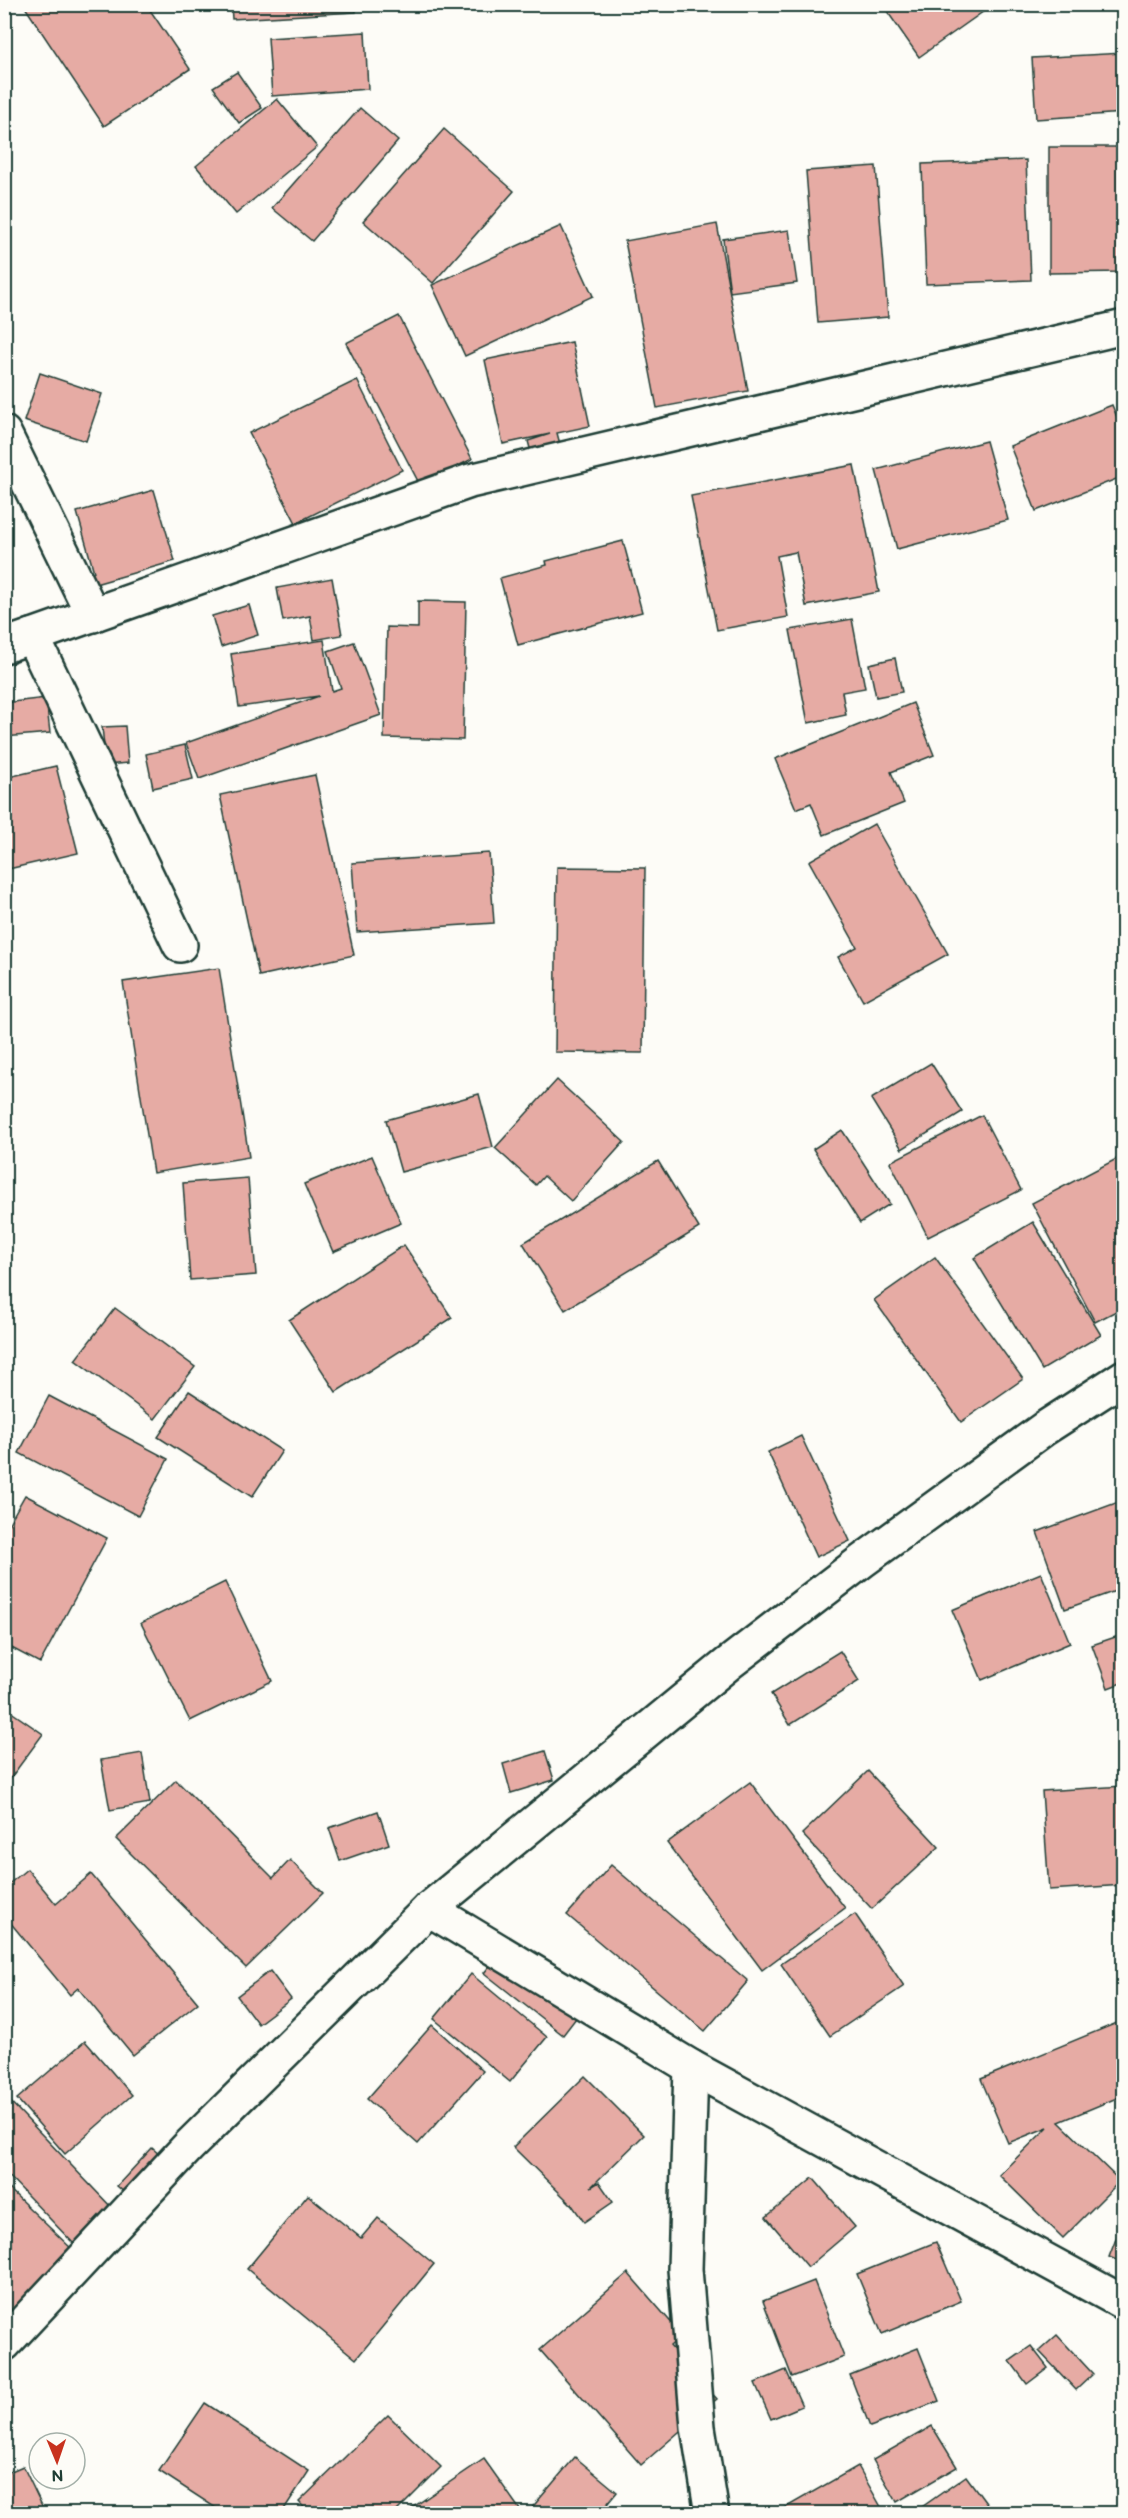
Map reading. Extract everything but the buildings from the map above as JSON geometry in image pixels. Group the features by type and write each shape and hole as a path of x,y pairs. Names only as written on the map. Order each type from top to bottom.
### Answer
{"street":[{"path":"180,945 18,641 470,481 1124,327"},
{"path":"4,433 93,615"},
{"path":"4,2344 188,2147 429,1909 729,1663 1035,1435 1124,1377"},
{"path":"429,1909 691,2067 1124,2303"},
{"path":"691,2067 685,2270 698,2427 712,2514"}]}
